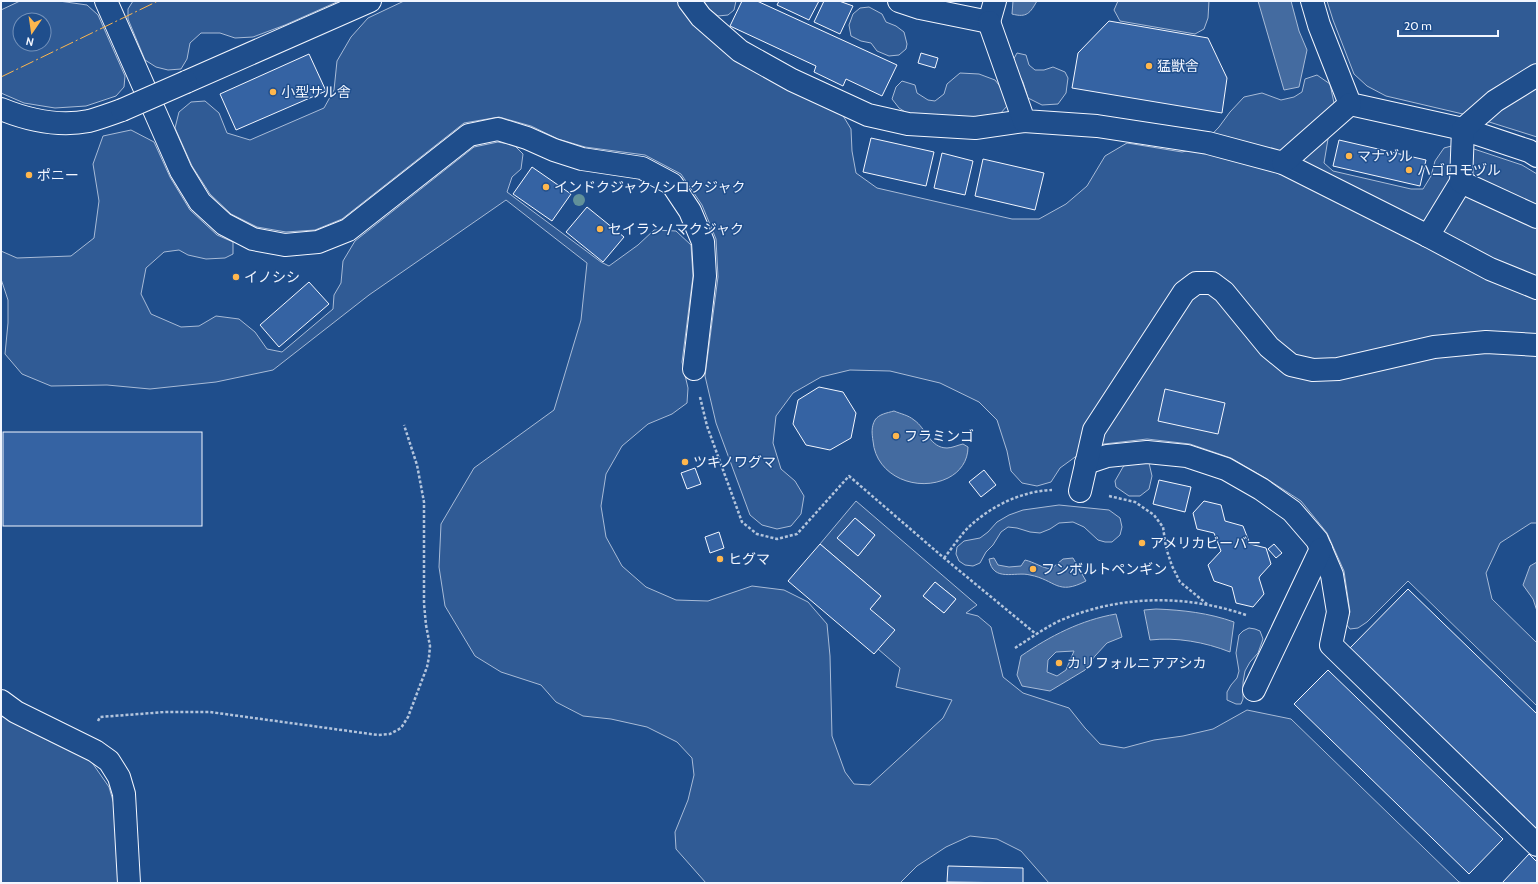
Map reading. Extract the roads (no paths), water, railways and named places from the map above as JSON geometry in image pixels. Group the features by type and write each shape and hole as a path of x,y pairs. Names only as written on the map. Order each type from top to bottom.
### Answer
{"street":[{"path":"106,1 181,171 200,202 224,224 253,239 286,245 318,242 348,230 469,135 498,129 527,138 554,150 582,159 642,168 672,184 690,211 703,242 705,276 694,369"},
{"path":"1,109 20,117 54,123 89,121 122,110 370,1"},
{"path":"689,1 701,18 740,51 792,80 868,115 908,124 975,128 1024,121 1097,126 1208,143 1283,163 1490,269 1537,288"},
{"path":"899,1 920,8 989,22"},
{"path":"995,1 989,22 1024,121"},
{"path":"1312,1 1318,25 1350,104"},
{"path":"1428,236 1461,182 1463,130 1494,101 1537,75"},
{"path":"1283,163 1350,104"},
{"path":"1350,104 1463,130 1529,151 1537,156"},
{"path":"1461,182 1537,217"},
{"path":"1080,491 1094,430 1184,292 1196,283 1212,283 1224,292 1269,347 1291,365 1313,370 1338,369 1434,347 1486,342 1537,345"},
{"path":"1086,463 1107,456 1147,452 1187,456 1226,469 1261,489 1292,511 1317,540 1332,575 1338,612 1331,645 1537,845"},
{"path":"1254,690 1321,549"},
{"path":"1,701 16,712 95,751 109,762 119,777 124,794 129,883"}],"place":[{"name":"猛獣舎","path":"1149,66"},
{"name":"小型サル舎","path":"273,92"},
{"name":"マナヅル","path":"1349,156"},
{"name":"ハゴロモヅル","path":"1409,170"},
{"name":"ポニー","path":"29,175"},
{"name":"インドクジャク / シロクジャク","path":"546,187"},
{"name":"セイラン / マクジャク","path":"600,229"},
{"name":"イノシシ","path":"236,277"},
{"name":"フラミンゴ","path":"896,436"},
{"name":"ツキノワグマ","path":"685,462"},
{"name":"アメリカビーバー","path":"1142,543"},
{"name":"ヒグマ","path":"720,559"},
{"name":"フンボルトペンギン","path":"1033,569"},
{"name":"カリフォルニアアシカ","path":"1059,663"}]}
